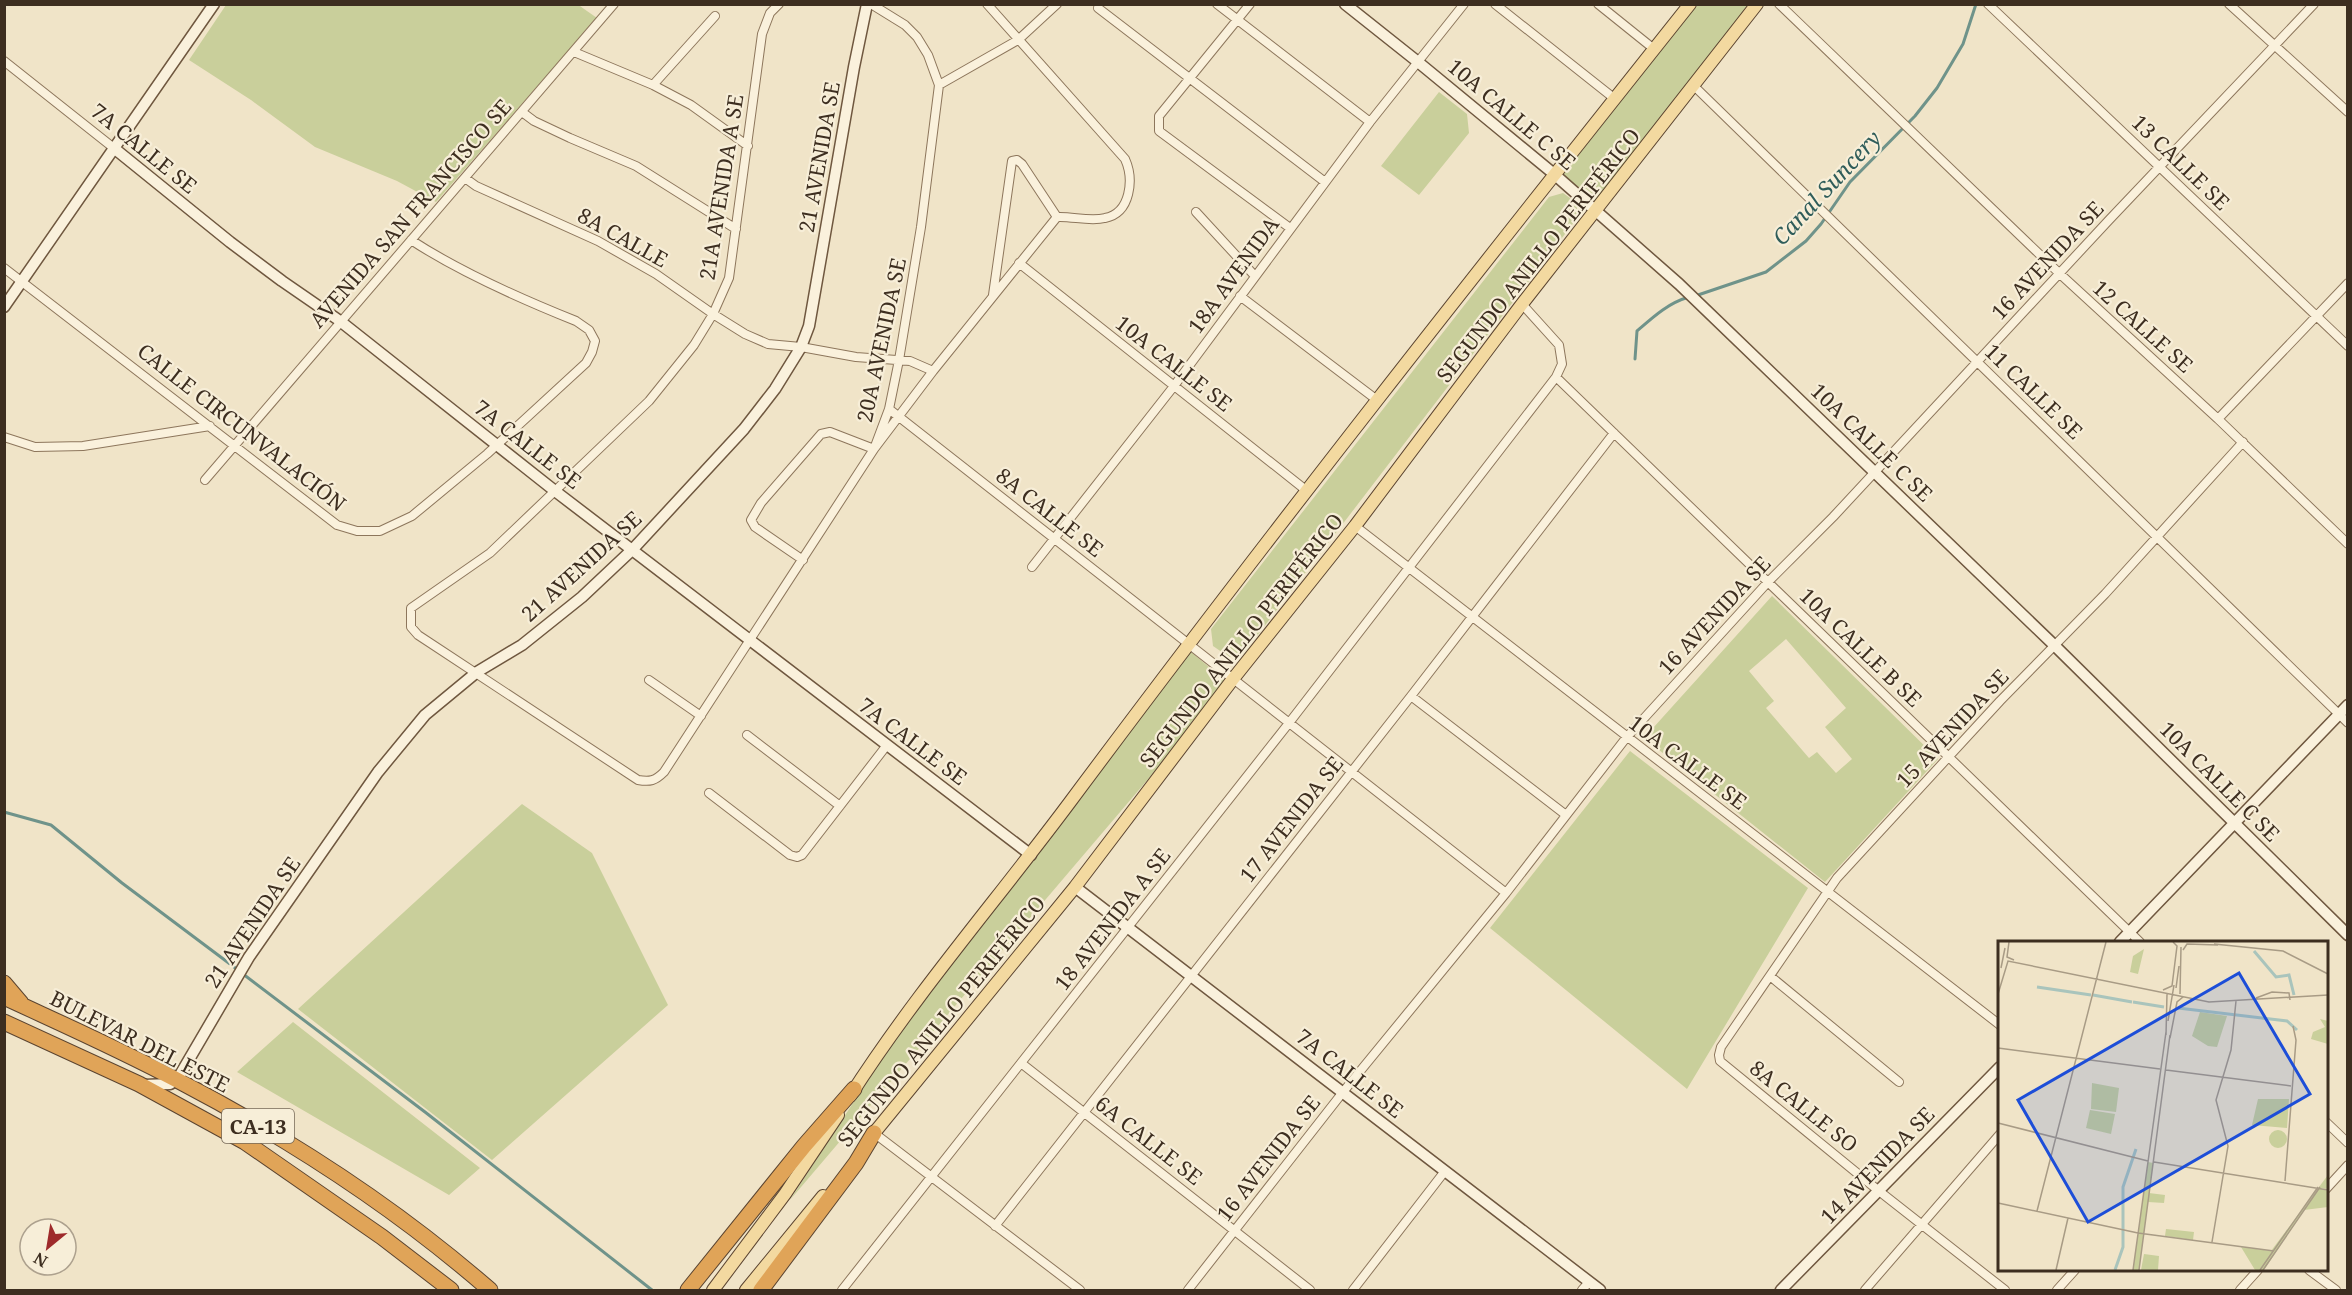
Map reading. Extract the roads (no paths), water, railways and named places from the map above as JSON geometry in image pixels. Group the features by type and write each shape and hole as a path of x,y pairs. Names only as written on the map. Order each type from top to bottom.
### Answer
{"highway":[{"path":"4,983 22,1006"},
{"name":"BULEVAR DEL ESTE","path":"4,997 177,1080 291,1145 378,1202 490,1290"},
{"name":"BULEVAR DEL ESTE","path":"4,1022 139,1084 246,1142 451,1290"},
{"path":"688,1290 804,1146 855,1089"},
{"path":"761,1290 856,1163 874,1133"}],"main road":[{"name":"SEGUNDO ANILLO PERIFÉRICO","path":"746,1290 1075,887 1522,304 1757,4"},
{"name":"SEGUNDO ANILLO PERIFÉRICO","path":"713,1290 785,1194 909,1013 1031,855 1188,644 1554,174 1689,5"}],"street":[{"path":"4,307 214,4"},
{"name":"AVENIDA SAN FRANCISCO SE","path":"205,480 614,4"},
{"name":"21A AVENIDA A SE","path":"477,672 417,635 411,627 411,608 490,553 649,401 694,345 729,278 762,34 771,9 779,4"},
{"path":"869,4 905,25 917,37 928,55 939,85 1018,40 1057,4"},
{"name":"21 AVENIDA SE","path":"177,1080 249,957 378,772 426,715 477,672 531,638 582,597 633,549 744,429 775,389 801,346 809,326 854,67 869,4"},
{"path":"987,4 1125,159 1130,171 1130,187 1126,200 1118,211 1106,218 1057,217"},
{"path":"1217,4 1370,122"},
{"path":"1250,4 1159,116 1159,131 1290,228"},
{"name":"10A CALLE C SE","path":"1344,4 1596,209 1679,284 2054,645 2348,934"},
{"name":"18A AVENIDA","path":"1032,567 1174,386 1254,275 1370,122 1464,4"},
{"path":"1495,4 1615,99"},
{"path":"1598,4 1654,49"},
{"name":"12 CALLE SE","path":"1779,4 2059,273 2243,442 2348,544"},
{"name":"13 CALLE SE","path":"1988,4 2348,346"},
{"path":"2229,4 2348,112"},
{"name":"16 AVENIDA SE","path":"1188,1290 1342,1092 1506,893 1626,738 1768,582 2314,4"},
{"path":"1098,8 1325,182"},
{"path":"653,85 715,16"},
{"path":"574,52 653,85 691,105 748,146"},
{"name":"7A CALLE SE","path":"4,61 282,281 340,321 555,491 1031,855"},
{"name":"20A AVENIDA SE","path":"477,672 638,780 648,782 657,780 664,772 874,449 889,409 899,360 921,227 939,85"},
{"name":"11 CALLE SE","path":"1694,86 2348,723"},
{"path":"522,112 534,121 636,166 736,229"},
{"path":"993,297 1010,166 1014,159 1022,164 1057,217"},
{"name":"8A CALLE","path":"465,178 476,186 598,241 656,274 712,314 745,334 768,344 801,346 856,357 910,361 933,371"},
{"path":"1196,212 1254,275"},
{"path":"803,560 755,527 752,520 754,512 821,434 830,432 874,449 933,371 1057,217"},
{"name":"CALLE CIRCUNVALACIÓN","path":"4,268 337,525 357,531 380,531 412,516 497,444 586,363 595,341 589,330 576,321 484,279 429,252 411,240"},
{"name":"10A CALLE SE","path":"1019,263 1307,491"},
{"path":"2218,419 2348,284"},
{"path":"1240,296 1377,400"},
{"path":"1522,304 1559,345 1562,364 1556,377"},
{"name":"10A CALLE B SE","path":"1556,377 2139,941"},
{"name":"18 AVENIDA A SE","path":"842,1290 1288,723 1556,377"},
{"name":"8A CALLE SE","path":"889,409 1233,680"},
{"path":"4,437 35,447 83,446 210,426"},
{"name":"17 AVENIDA SE","path":"995,1226 1473,617 1614,433"},
{"name":"15 AVENIDA SE","path":"1720,1061 1721,1047 1827,890 2054,645 2105,594 2243,442"},
{"name":"10A CALLE SE","path":"1354,526 1998,1023"},
{"path":"649,680 701,716"},
{"path":"1233,680 1506,893"},
{"path":"1411,696 1566,815"},
{"path":"2122,941 2348,705"},
{"path":"747,735 840,806"},
{"path":"709,793 790,855 797,857 802,855 887,746"},
{"name":"7A CALLE SE","path":"1075,887 1445,1171 1585,1286 1600,1290"},
{"path":"1770,976 1899,1082"},
{"name":"8A CALLE SO","path":"1720,1061 1921,1225 2005,1290"},
{"name":"6A CALLE SE","path":"1021,1063 1310,1290"},
{"name":"14 AVENIDA SE","path":"1782,1290 1998,1069"},
{"path":"139,1084 170,1084 177,1080"},
{"path":"2328,1124 2348,1143"},
{"path":"874,1133 1080,1290"},
{"path":"1865,1290 1998,1136"},
{"path":"2328,1187 2348,1165"},
{"path":"1353,1290 1445,1171"},
{"path":"2056,1290 2073,1271"},
{"path":"2240,1290 2256,1271"},
{"path":"2312,1271 2336,1290"}],"waterway":[{"name":"Canal Suncery","path":"1695,296 1766,272 1806,241 1821,224 1850,182 1915,116 1937,88 1963,44 1976,4"},
{"name":"Canal Suncery","path":"1635,359 1637,331 1668,307 1689,297"},
{"path":"4,812 51,825 122,883 238,970"},
{"path":"243,974 425,1112 652,1290"}]}
